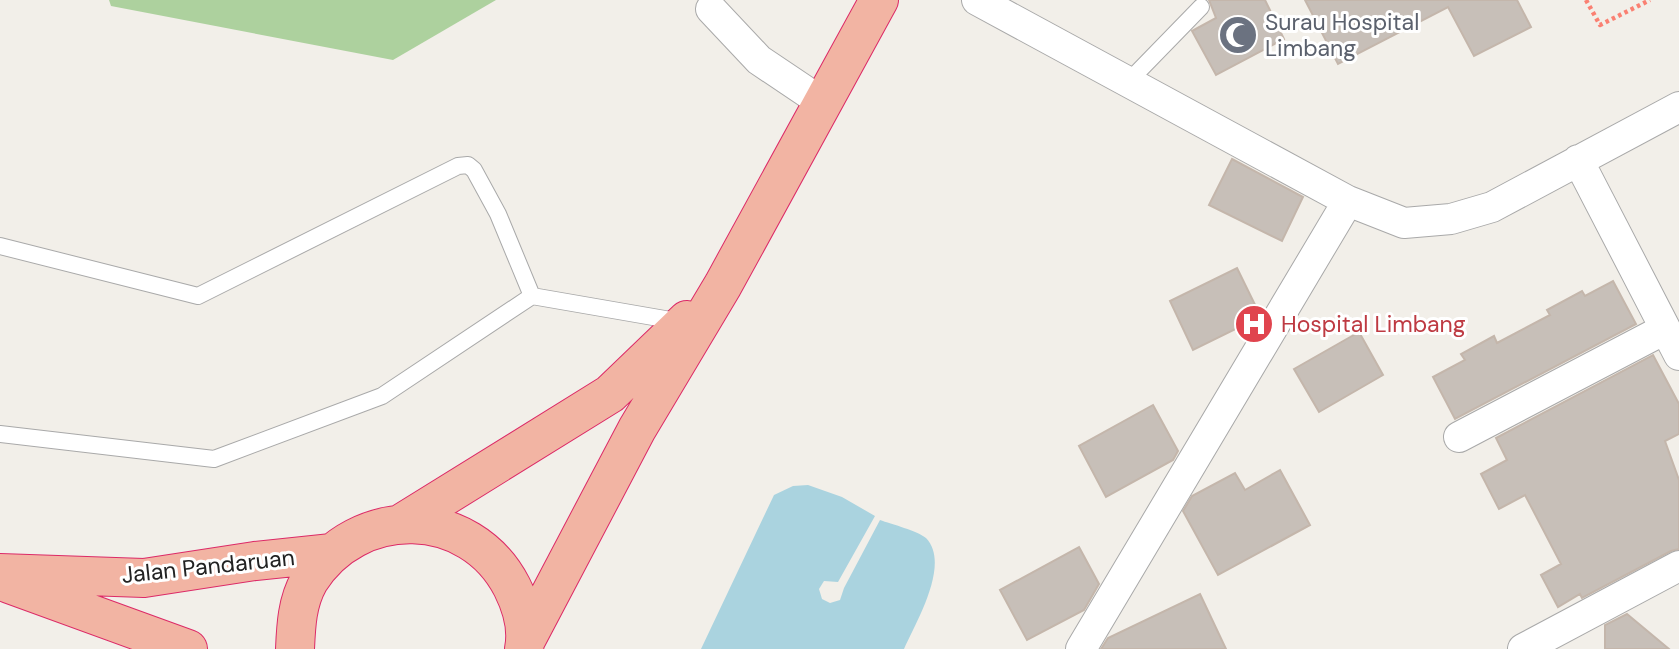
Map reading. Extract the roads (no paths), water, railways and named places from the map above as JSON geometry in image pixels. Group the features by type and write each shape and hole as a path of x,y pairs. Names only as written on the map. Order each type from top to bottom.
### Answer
{"highway":[{"path":"525,645 637,429 723,285 879,0"},
{"path":"295,649 296,618 309,582 332,553 365,532 402,523 610,394 723,285"},
{"path":"402,523 440,527 474,542 503,568 520,603 525,645"},
{"name":"Jalan Pandaruan","path":"0,573 144,578 255,561 332,553"},
{"path":"0,581 188,649"}],"street":[{"path":"977,0 1348,201 1404,223 1451,219 1492,207 1679,107"},
{"path":"711,9 759,60 823,103"},
{"path":"1459,438 1672,342 1578,160"},
{"path":"1081,649 1348,201"},
{"path":"1522,649 1679,566"}],"lane":[{"path":"1128,82 1201,6"},
{"path":"0,246 198,296 458,166 468,166 474,170 498,214 532,296"},
{"path":"0,434 214,459 382,396 532,296 684,323"}],"water":[{"path":"808,485 842,497 875,516 838,582 824,581 819,589 822,599 830,603 840,600 880,520 922,535 933,549 935,563 929,593 904,649 701,649 774,495 793,486"}],"place":[{"name":"Surau Hospital Limbang","path":"1238,35"},
{"name":"Hospital Limbang","path":"1254,324"}]}
